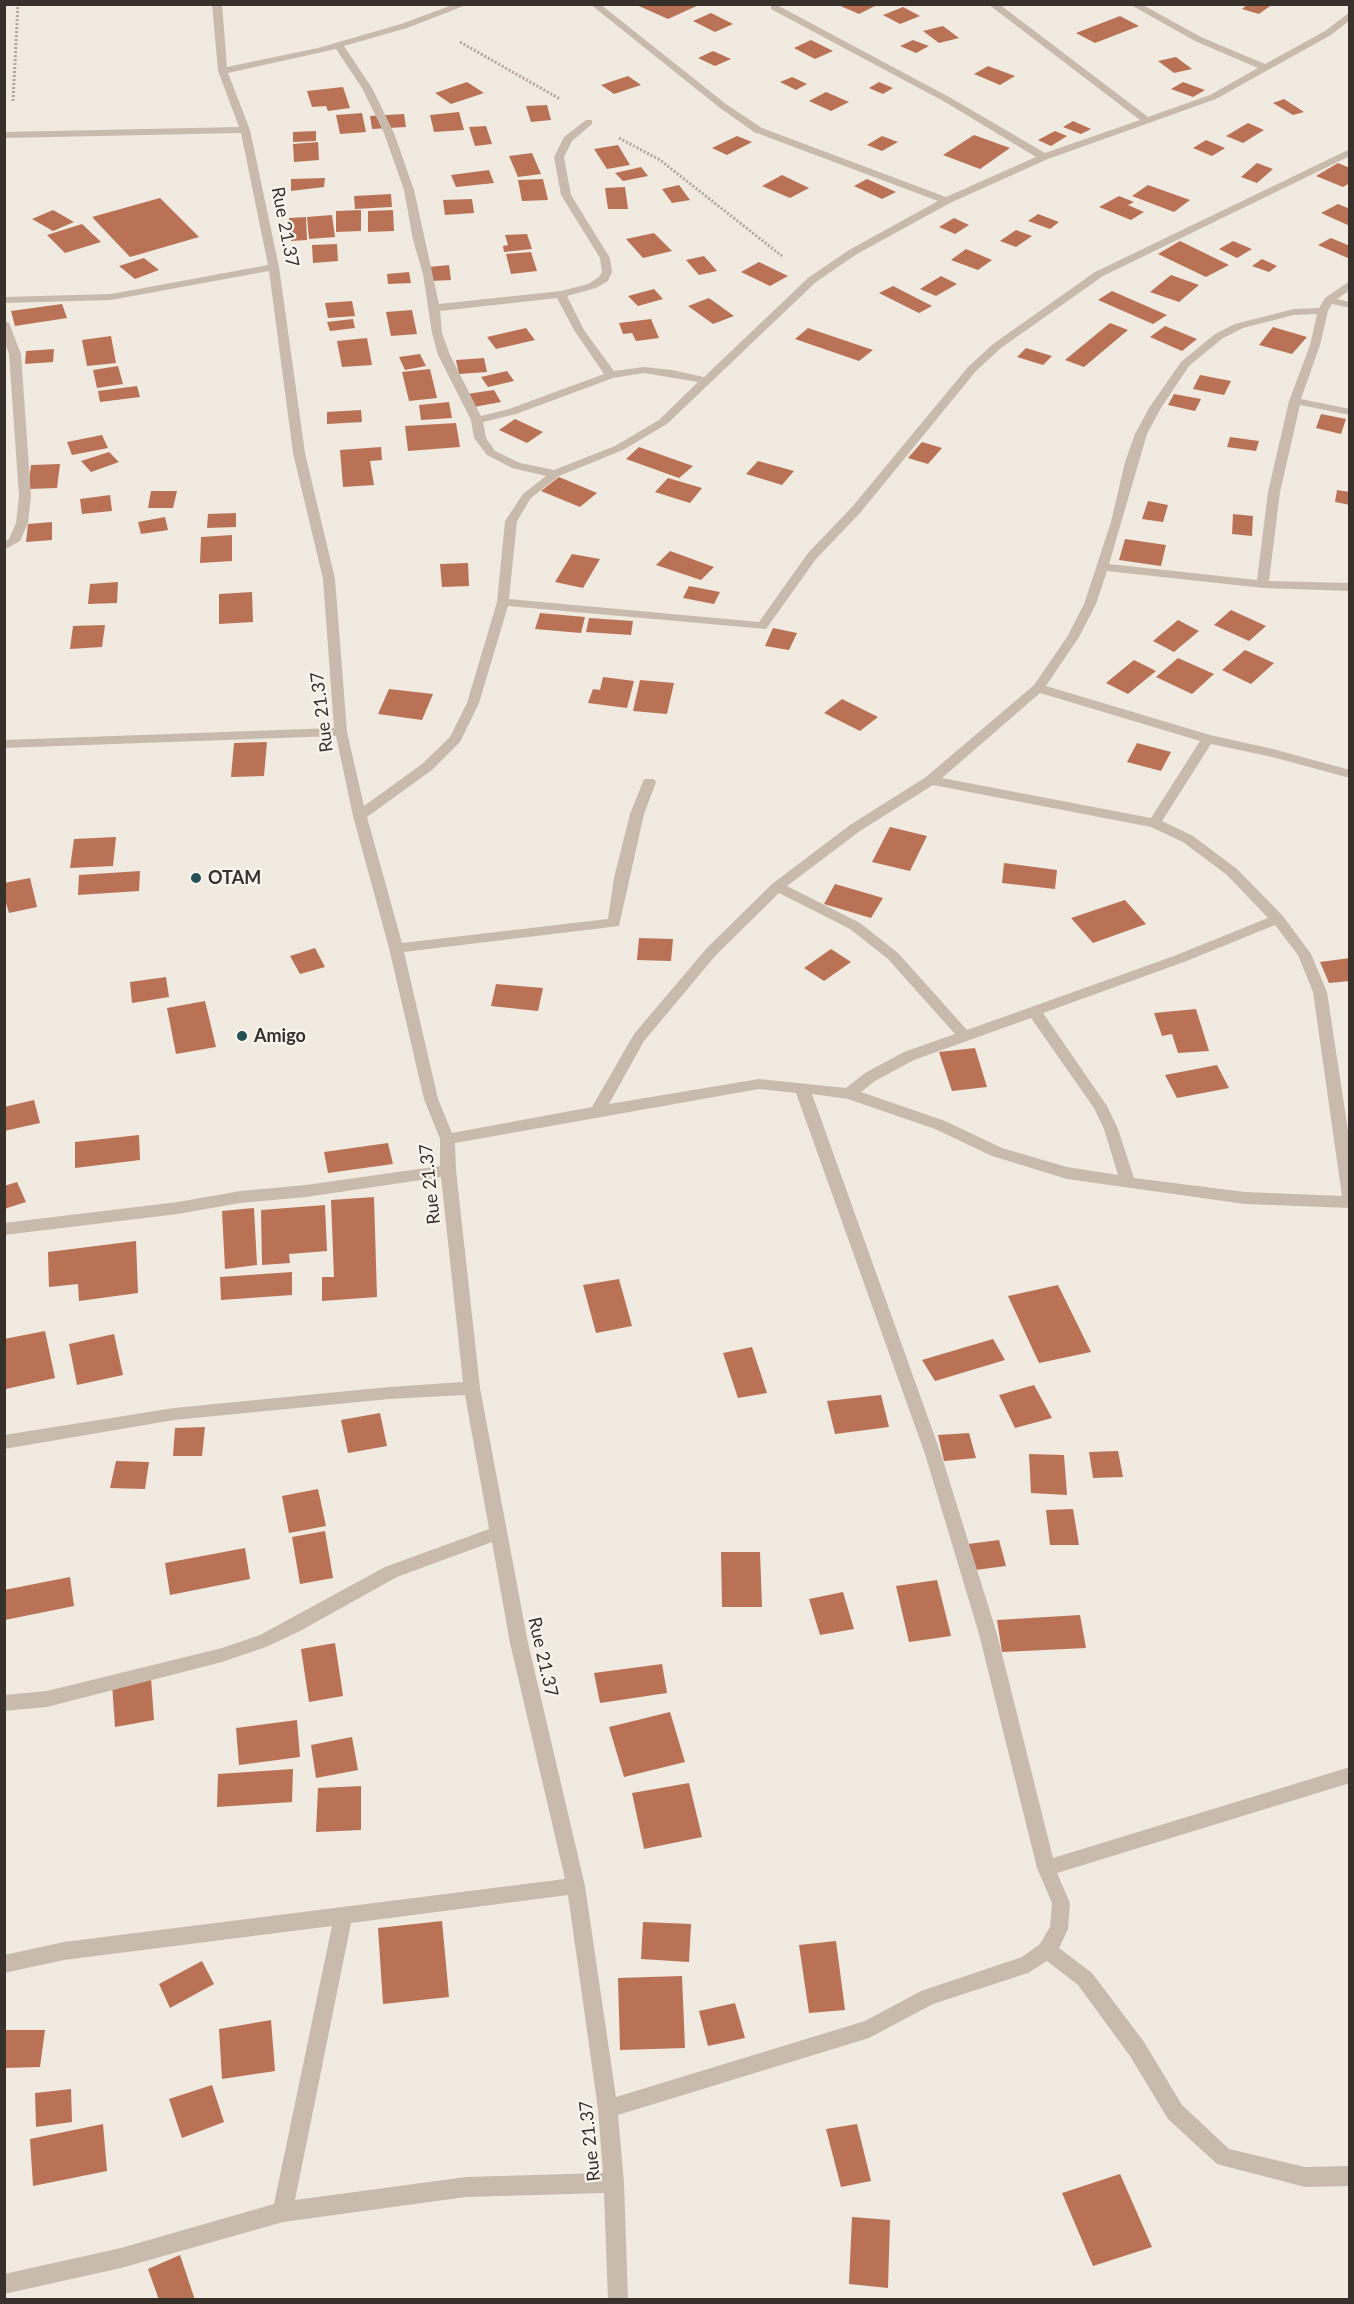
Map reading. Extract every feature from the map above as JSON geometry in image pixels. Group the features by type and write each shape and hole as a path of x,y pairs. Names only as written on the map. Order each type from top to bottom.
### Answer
{"street":[{"name":"Rue 21.37","path":"217,4 223,71 245,130 274,267 299,453 329,579 341,732 360,816 396,948 431,1099 447,1139 448,1170 472,1388 497,1533 519,1643 576,1886 608,2109 615,2183 618,2300"},
{"path":"223,71 338,45 404,26 465,4"},
{"path":"594,4 723,106 758,130 946,201"},
{"path":"992,4 1148,121"},
{"path":"1133,4 1198,39 1265,68"},
{"path":"774,7 948,100 1044,157"},
{"path":"360,816 427,767 455,739 473,703 502,602 511,521 527,496 555,474 619,448 663,422 813,280 853,252 946,201 1044,157 1213,97 1328,33 1350,15"},
{"path":"338,45 367,88 389,133 409,190 418,240 428,274 437,333 444,355 477,420 480,438 492,453 516,466 555,474"},
{"path":"434,308 561,294 592,286 604,279 607,272 605,258 566,195 559,157 568,139 589,122"},
{"path":"8,135 245,130"},
{"path":"502,602 762,626 812,556 856,510 972,369 997,346 1099,274 1350,152"},
{"path":"4,300 111,297 274,267"},
{"path":"1263,584 1274,492 1295,401 1315,345 1326,305 1350,284"},
{"path":"561,294 579,330 611,375"},
{"path":"597,1111 639,1038 711,952 777,887 855,828 931,780 1038,688 1090,604 1117,522 1131,462 1142,434 1155,408 1185,364 1219,336 1239,326 1326,305 1350,305"},
{"path":"4,323 15,354 25,496 22,524 14,541 4,547"},
{"path":"477,420 512,412 611,375 644,370 672,373 706,381"},
{"path":"1295,401 1350,412"},
{"path":"1102,567 1263,584 1350,587"},
{"path":"1038,688 1208,739 1273,753 1350,774"},
{"path":"4,744 253,737 341,732"},
{"path":"1154,823 1208,739"},
{"path":"447,1139 759,1084 849,1094 940,1125 997,1152 1067,1173 1245,1198 1350,1200 1320,992 1304,954 1278,920 1232,872 1188,839 1154,823 931,780"},
{"path":"396,948 614,923 629,846 637,814 649,782"},
{"path":"777,887 855,926 878,944 893,956 964,1035"},
{"path":"849,1094 870,1077 909,1056 1179,959 1278,920"},
{"path":"1034,1011 1100,1106 1111,1129 1128,1182"},
{"path":"608,2109 869,2030 928,1997 1028,1965 1047,1950 1059,1929 1061,1903 1046,1868 988,1634 933,1454 802,1088"},
{"path":"4,1229 178,1208 240,1197 306,1191 448,1170"},
{"path":"4,1442 174,1414 389,1393 472,1388"},
{"path":"4,1703 47,1699 222,1655 266,1640 390,1572 497,1533"},
{"path":"1046,1868 1350,1775"},
{"path":"4,1964 64,1952 576,1886"},
{"path":"283,2211 344,1916"},
{"path":"1047,1950 1085,1978 1137,2049 1175,2112 1224,2157 1305,2177 1350,2176"},
{"path":"4,2284 121,2258 283,2211 466,2187 615,2183"}],"path":[{"path":"8,135 18,4"}],"building":[{"path":"642,4 701,4 668,19 639,6"},
{"path":"836,4 871,4 875,6 859,14"},
{"path":"1248,4 1270,6 1259,14 1242,9"},
{"path":"903,7 920,16 900,24 883,15"},
{"path":"711,13 733,24 715,32 693,21"},
{"path":"1120,16 1139,26 1095,43 1076,33"},
{"path":"943,26 959,38 939,43 923,31"},
{"path":"811,40 833,51 815,59 794,48"},
{"path":"913,40 929,46 916,53 900,46"},
{"path":"713,51 731,59 715,66 698,58"},
{"path":"1176,57 1192,69 1174,73 1158,61"},
{"path":"988,66 1015,76 1000,85 974,74"},
{"path":"628,76 641,85 614,94 601,85"},
{"path":"792,77 807,84 796,90 780,82"},
{"path":"467,82 484,93 451,104 435,93"},
{"path":"879,82 893,88 883,94 869,88"},
{"path":"1183,82 1205,90 1193,97 1171,89"},
{"path":"343,87 350,108 328,111 326,106 312,107 307,91"},
{"path":"826,92 849,102 831,111 809,101"},
{"path":"1284,99 1304,112 1293,115 1273,103"},
{"path":"547,105 551,120 531,122 526,106"},
{"path":"459,112 464,130 434,132 430,115"},
{"path":"362,113 366,132 340,134 336,115"},
{"path":"404,114 406,127 372,129 370,116"},
{"path":"1073,121 1091,129 1081,134 1063,127"},
{"path":"1248,123 1264,130 1243,143 1226,136"},
{"path":"486,126 492,144 475,146 469,127"},
{"path":"316,131 316,141 293,142 293,132"},
{"path":"1055,131 1067,136 1051,146 1038,140"},
{"path":"974,135 1010,148 980,169 943,155"},
{"path":"737,136 752,142 727,155 712,148"},
{"path":"882,136 898,142 882,151 867,145"},
{"path":"1206,140 1225,148 1212,156 1193,148"},
{"path":"318,142 319,160 294,162 293,144"},
{"path":"618,145 630,165 607,169 594,149"},
{"path":"532,153 541,174 518,177 509,156"},
{"path":"1257,163 1273,169 1257,183 1241,177"},
{"path":"1338,163 1350,168 1350,183 1343,187 1316,176"},
{"path":"641,167 648,176 623,181 615,173"},
{"path":"489,170 494,183 456,187 451,175"},
{"path":"782,175 809,188 790,198 762,186"},
{"path":"325,178 324,187 291,191 291,179"},
{"path":"543,179 548,200 522,201 518,180"},
{"path":"867,179 896,192 882,199 854,186"},
{"path":"679,185 690,200 672,203 662,189"},
{"path":"1148,185 1190,200 1174,212 1132,196"},
{"path":"625,187 628,209 608,209 605,188"},
{"path":"391,194 392,207 355,209 354,196"},
{"path":"1119,196 1134,202 1128,205 1144,212 1131,220 1099,207"},
{"path":"160,198 199,237 130,257 92,217"},
{"path":"472,199 474,213 445,215 443,200"},
{"path":"1338,204 1350,209 1350,226 1321,213"},
{"path":"53,210 74,222 53,231 32,219"},
{"path":"361,210 361,231 336,232 336,211"},
{"path":"393,210 394,231 368,232 368,211"},
{"path":"1038,214 1059,222 1050,229 1028,221"},
{"path":"332,215 335,237 309,239 307,217"},
{"path":"306,217 307,240 291,241 289,218"},
{"path":"954,218 969,225 955,234 939,227"},
{"path":"82,224 101,242 65,253 47,235"},
{"path":"1016,230 1032,236 1016,247 1000,241"},
{"path":"654,233 672,251 643,258 626,239"},
{"path":"527,234 532,249 504,252 503,246 508,245 505,235"},
{"path":"1331,238 1350,246 1350,259 1318,245"},
{"path":"1180,241 1229,265 1206,277 1158,254"},
{"path":"1233,241 1252,249 1237,258 1219,249"},
{"path":"337,244 338,261 313,263 312,245"},
{"path":"966,249 992,260 978,270 951,260"},
{"path":"531,252 537,271 511,274 506,254"},
{"path":"704,256 717,271 699,275 686,260"},
{"path":"144,258 159,270 135,279 119,266"},
{"path":"1262,259 1277,266 1269,272 1252,266"},
{"path":"759,262 788,276 770,286 741,272"},
{"path":"449,265 451,280 431,281 429,267"},
{"path":"409,272 411,283 388,284 387,274"},
{"path":"1171,275 1199,285 1179,302 1150,292"},
{"path":"941,276 957,284 936,296 920,289"},
{"path":"893,286 932,306 919,313 879,293"},
{"path":"654,289 663,299 638,306 628,296"},
{"path":"1112,291 1167,315 1153,324 1098,300"},
{"path":"709,298 734,316 713,324 688,306"},
{"path":"352,301 355,316 328,318 325,303"},
{"path":"62,304 67,318 15,326 11,311"},
{"path":"412,310 417,334 391,336 386,312"},
{"path":"353,319 355,328 330,331 327,322"},
{"path":"651,319 659,338 636,341 632,333 623,334 619,323"},
{"path":"1110,323 1128,330 1084,367 1065,360"},
{"path":"1165,326 1197,339 1182,351 1150,337"},
{"path":"1273,327 1307,337 1292,354 1259,345"},
{"path":"526,328 535,340 496,349 487,337"},
{"path":"808,328 873,350 859,361 795,339"},
{"path":"111,336 116,363 87,366 82,340"},
{"path":"367,338 372,365 342,367 337,341"},
{"path":"1026,348 1052,356 1043,365 1017,357"},
{"path":"54,349 53,362 25,364 26,351"},
{"path":"420,354 426,366 405,370 399,357"},
{"path":"484,358 487,372 459,374 456,360"},
{"path":"118,366 123,384 97,388 93,370"},
{"path":"430,369 437,398 409,401 402,372"},
{"path":"507,371 514,381 488,387 481,377"},
{"path":"1200,375 1231,381 1224,395 1193,389"},
{"path":"137,386 140,397 100,402 98,391"},
{"path":"494,390 501,402 474,407 467,394"},
{"path":"1174,394 1201,399 1195,411 1168,405"},
{"path":"449,402 452,418 421,420 419,405"},
{"path":"361,410 362,422 327,424 327,412"},
{"path":"1321,414 1346,419 1341,434 1316,428"},
{"path":"515,419 543,432 527,443 499,430"},
{"path":"456,423 460,447 408,451 405,426"},
{"path":"102,435 108,448 72,455 67,442"},
{"path":"1230,437 1259,441 1256,451 1227,447"},
{"path":"922,442 942,448 928,464 908,458"},
{"path":"381,447 382,460 370,461 374,485 343,487 340,450"},
{"path":"639,447 693,466 679,478 626,459"},
{"path":"109,452 119,462 91,472 81,461"},
{"path":"758,461 794,471 782,485 746,474"},
{"path":"60,464 57,488 28,489 31,465"},
{"path":"559,477 597,493 580,507 541,491"},
{"path":"668,478 702,488 690,503 655,492"},
{"path":"1337,490 1350,492 1350,505 1335,502"},
{"path":"151,491 177,491 173,508 148,508"},
{"path":"110,495 112,511 82,514 80,499"},
{"path":"1148,501 1168,505 1163,522 1142,519"},
{"path":"236,513 236,527 207,528 208,514"},
{"path":"1233,514 1253,516 1252,536 1232,534"},
{"path":"165,517 168,530 141,534 138,522"},
{"path":"52,522 52,540 26,542 28,524"},
{"path":"232,535 232,561 200,563 201,537"},
{"path":"1125,539 1166,545 1161,566 1119,560"},
{"path":"670,551 714,567 701,580 656,565"},
{"path":"572,554 600,559 583,588 555,582"},
{"path":"468,563 469,586 442,587 440,564"},
{"path":"118,582 117,603 88,604 90,584"},
{"path":"689,586 720,592 714,604 683,598"},
{"path":"252,592 253,622 219,624 219,594"},
{"path":"1231,610 1266,626 1249,641 1214,625"},
{"path":"540,613 585,617 581,633 535,629"},
{"path":"589,618 633,621 631,635 586,632"},
{"path":"1178,620 1199,631 1174,652 1153,641"},
{"path":"105,625 102,647 70,649 73,626"},
{"path":"773,628 797,633 789,650 765,646"},
{"path":"1245,650 1274,663 1251,684 1222,670"},
{"path":"1178,658 1214,674 1192,694 1156,677"},
{"path":"1134,660 1156,671 1128,694 1106,683"},
{"path":"603,677 634,681 627,708 588,703 593,689 600,690"},
{"path":"640,680 674,683 667,714 633,711"},
{"path":"389,689 433,694 422,720 378,714"},
{"path":"842,699 878,717 860,731 824,713"},
{"path":"267,742 264,776 231,777 234,743"},
{"path":"1137,743 1171,752 1161,771 1127,762"},
{"path":"890,827 927,836 910,871 872,862"},
{"path":"116,837 113,866 70,868 74,839"},
{"path":"1004,863 1057,870 1055,889 1002,883"},
{"path":"140,871 139,891 78,895 79,875"},
{"path":"30,878 37,907 9,913 4,897 4,883"},
{"path":"835,884 883,898 871,918 824,904"},
{"path":"1125,900 1146,924 1093,943 1071,918"},
{"path":"639,938 673,939 671,961 637,960"},
{"path":"315,948 325,967 300,974 290,956"},
{"path":"831,949 851,962 824,981 804,968"},
{"path":"1350,958 1350,981 1329,983 1320,962"},
{"path":"166,977 169,997 132,1003 130,982"},
{"path":"496,984 543,988 538,1011 491,1006"},
{"path":"205,1001 216,1047 176,1054 167,1008"},
{"path":"1196,1009 1209,1051 1178,1053 1172,1034 1162,1036 1154,1013"},
{"path":"975,1048 987,1087 952,1091 939,1052"},
{"path":"1217,1065 1229,1088 1177,1098 1165,1075"},
{"path":"34,1100 40,1123 4,1131 4,1107"},
{"path":"139,1135 140,1160 75,1168 75,1142"},
{"path":"388,1143 393,1164 328,1173 324,1152"},
{"path":"17,1182 26,1202 4,1209 4,1186"},
{"path":"374,1197 377,1297 322,1301 322,1277 334,1277 331,1200"},
{"path":"325,1205 327,1251 289,1254 290,1263 262,1265 261,1210"},
{"path":"254,1208 257,1265 225,1269 222,1211"},
{"path":"136,1241 138,1293 79,1301 78,1284 49,1287 48,1252"},
{"path":"292,1272 292,1295 221,1300 220,1277"},
{"path":"619,1279 632,1326 596,1333 583,1285"},
{"path":"1058,1285 1091,1352 1039,1363 1008,1296"},
{"path":"45,1331 55,1378 6,1389 4,1339"},
{"path":"114,1334 123,1375 77,1385 69,1344"},
{"path":"993,1339 1005,1360 935,1381 922,1360"},
{"path":"752,1347 767,1393 738,1398 723,1353"},
{"path":"1034,1385 1052,1418 1015,1428 999,1395"},
{"path":"881,1395 889,1427 835,1434 827,1401"},
{"path":"380,1413 387,1446 348,1453 341,1420"},
{"path":"205,1427 202,1456 173,1456 175,1428"},
{"path":"969,1433 976,1458 944,1461 938,1435"},
{"path":"1118,1451 1123,1477 1093,1478 1089,1452"},
{"path":"1029,1454 1064,1455 1067,1495 1031,1493"},
{"path":"116,1461 149,1462 145,1489 110,1488"},
{"path":"318,1489 326,1526 289,1533 282,1496"},
{"path":"1073,1509 1079,1545 1050,1545 1046,1510"},
{"path":"325,1531 333,1578 300,1584 292,1537"},
{"path":"999,1540 1006,1566 975,1570 968,1544"},
{"path":"245,1548 250,1579 170,1595 165,1563"},
{"path":"721,1552 760,1552 762,1607 722,1607"},
{"path":"70,1577 74,1606 5,1620 4,1590"},
{"path":"937,1580 951,1636 909,1642 896,1586"},
{"path":"843,1592 854,1629 820,1635 809,1599"},
{"path":"1080,1615 1086,1648 1002,1652 997,1620"},
{"path":"335,1643 343,1696 309,1702 301,1649"},
{"path":"662,1664 667,1693 600,1703 594,1673"},
{"path":"151,1678 154,1720 115,1727 112,1684"},
{"path":"670,1712 685,1762 624,1777 609,1727"},
{"path":"297,1720 300,1757 239,1765 236,1728"},
{"path":"352,1737 358,1770 316,1778 311,1745"},
{"path":"293,1769 292,1802 217,1807 218,1774"},
{"path":"689,1783 702,1837 644,1849 632,1793"},
{"path":"361,1786 361,1830 316,1832 318,1788"},
{"path":"442,1921 449,1997 383,2004 378,1928"},
{"path":"643,1922 691,1924 689,1962 641,1959"},
{"path":"836,1941 845,2010 809,2013 799,1945"},
{"path":"202,1961 214,1984 170,2008 159,1984"},
{"path":"682,1976 685,2048 620,2050 618,1978"},
{"path":"735,2003 745,2038 708,2046 699,2011"},
{"path":"271,2020 275,2071 222,2079 219,2029"},
{"path":"4,2030 45,2030 40,2067 4,2068"},
{"path":"212,2085 224,2122 182,2138 169,2099"},
{"path":"71,2089 72,2122 36,2127 35,2093"},
{"path":"103,2124 107,2171 33,2186 30,2139"},
{"path":"857,2124 871,2181 841,2187 826,2129"},
{"path":"1120,2174 1152,2247 1093,2266 1062,2193"},
{"path":"852,2217 890,2220 888,2288 849,2284"},
{"path":"180,2255 195,2300 159,2300 148,2269"}],"place":[{"name":"OTAM","path":"196,878"},
{"name":"Amigo","path":"242,1036"}]}
